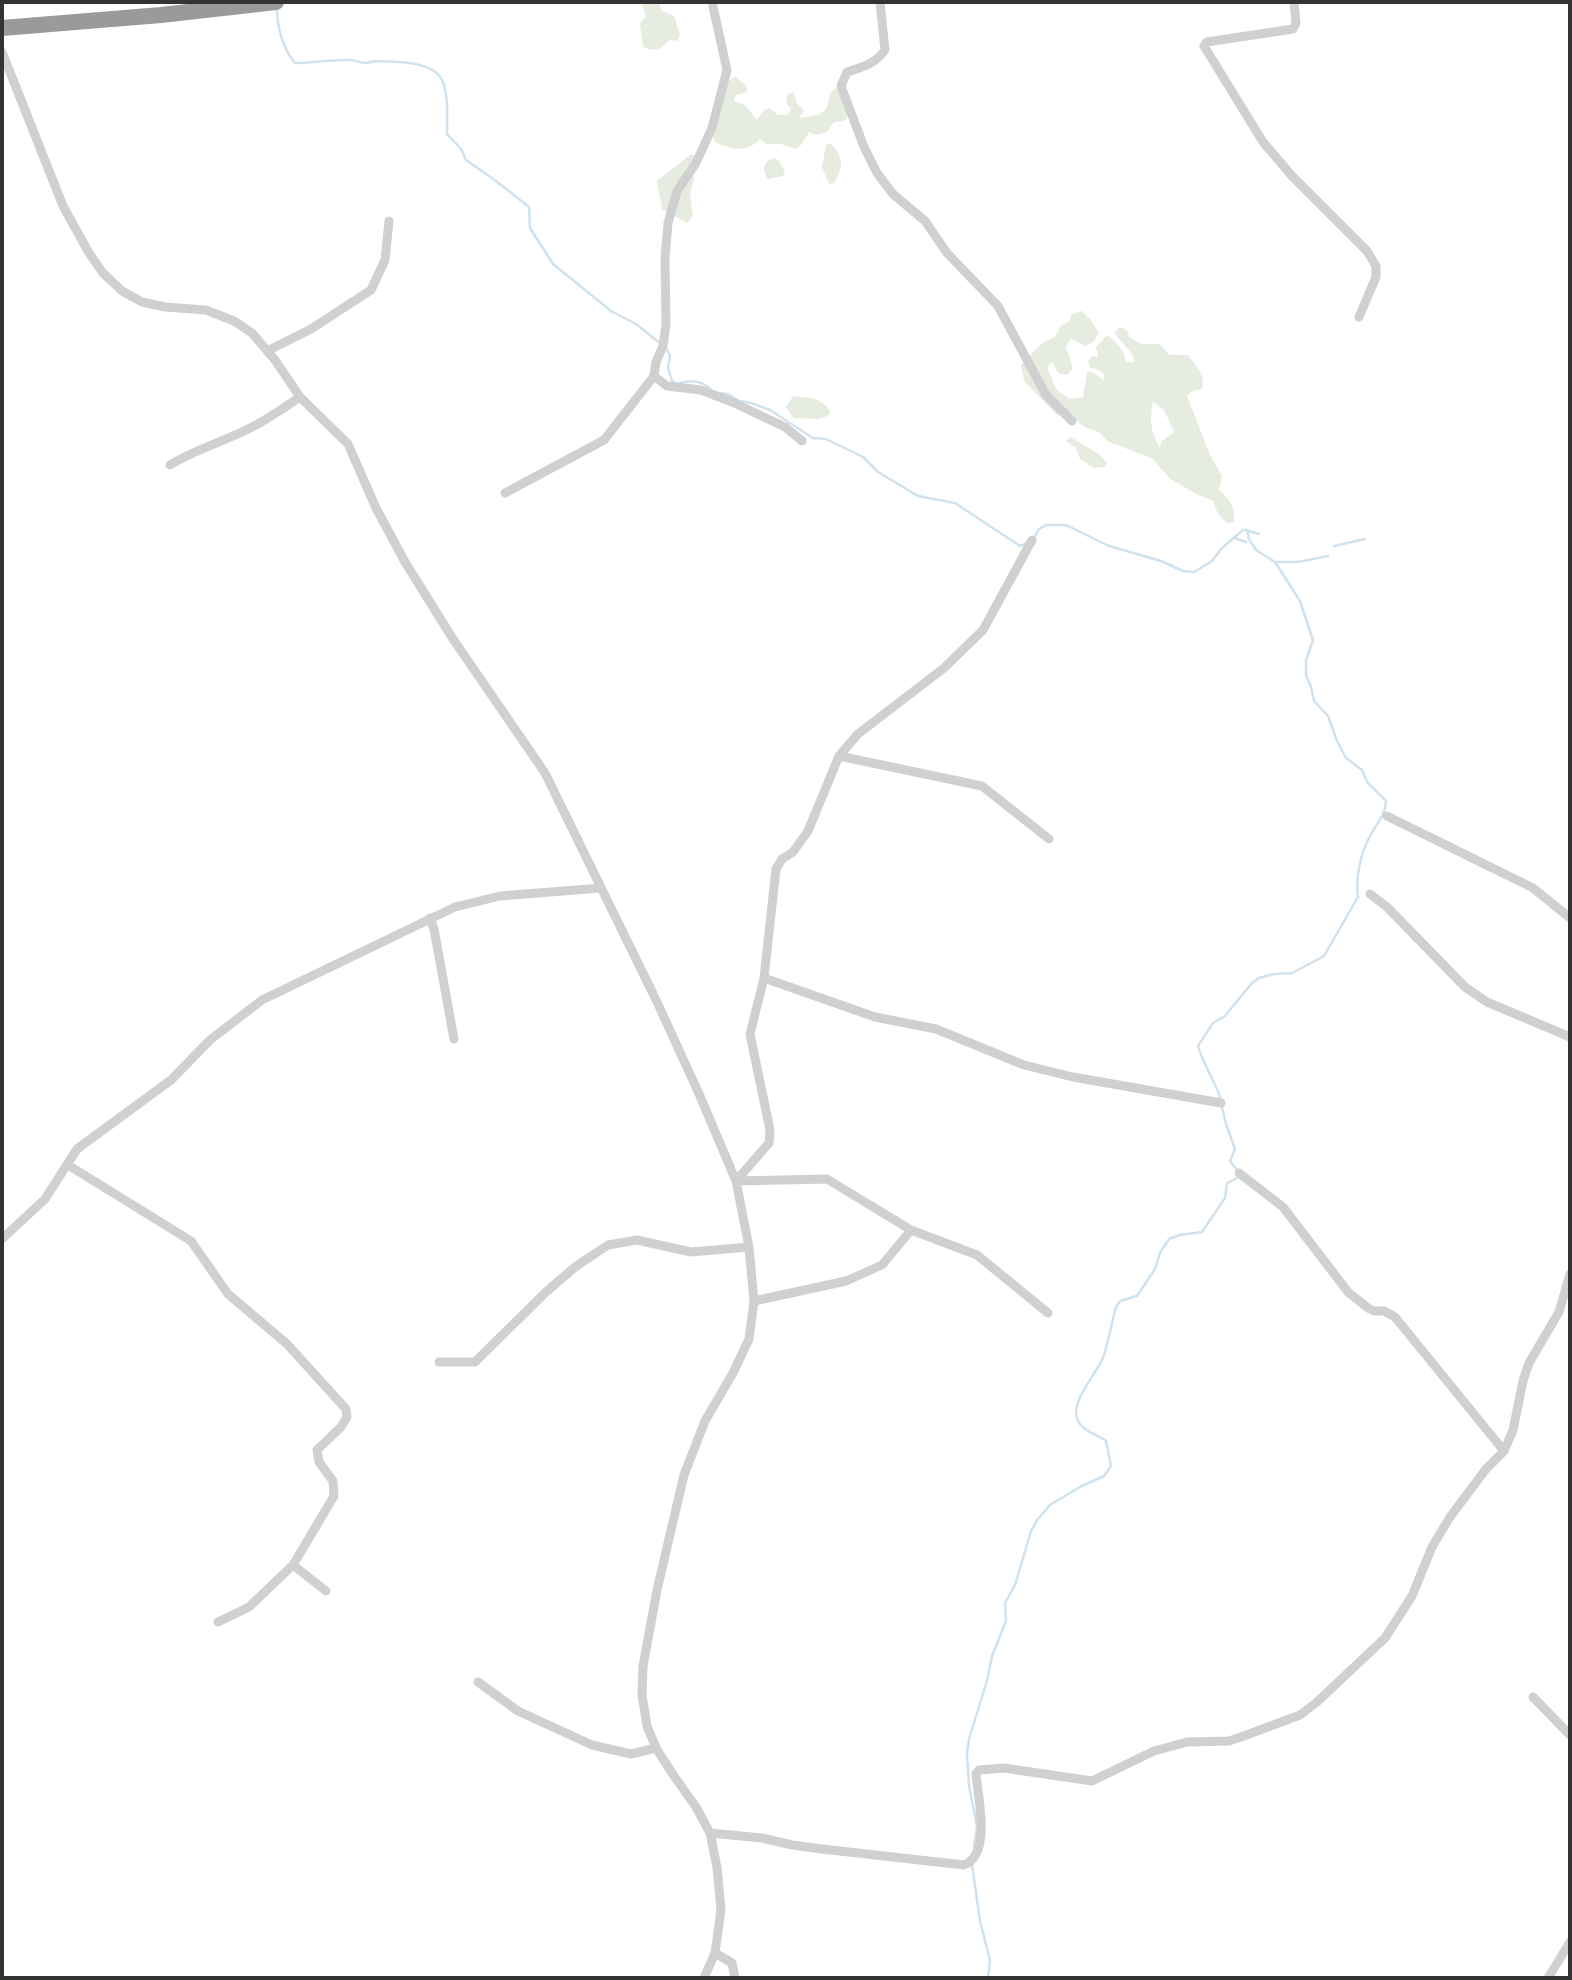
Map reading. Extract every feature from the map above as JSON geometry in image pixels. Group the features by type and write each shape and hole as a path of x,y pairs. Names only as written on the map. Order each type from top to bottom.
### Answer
{"highway":[{"path":"2,28 276,2"}],"street":[{"path":"505,492 604,440 654,376 666,324 665,258 668,223 677,191 696,163 712,128 727,70 712,2"},
{"path":"880,2 885,50 869,65 847,72 841,86 864,146 877,173 893,194 925,221 947,253 998,306 1046,395 1072,421"},
{"path":"1294,2 1296,23 1293,29 1207,42 1204,46 1263,142 1292,176 1367,250 1376,266 1376,277 1359,317"},
{"path":"2,52 63,206 103,273 122,291 142,302 165,307 206,310 234,321 252,333 300,397 348,444 376,508 405,562 453,639 545,773 700,1096 736,1181 749,1247 754,1301 748,1339 733,1373 705,1421 684,1475 657,1590 643,1666 642,1695 647,1726 656,1748 696,1807 710,1833 717,1867 721,1910 715,1953 704,1978"},
{"path":"267,351 311,329 371,290 385,260 389,221"},
{"path":"654,376 667,386 701,390 732,402 785,427 802,441"},
{"path":"170,465 190,453 207,449 248,429 300,397"},
{"path":"736,1181 769,1143 770,1130 750,1034 764,978 776,869 808,831 839,757 858,734 944,668 983,629 1032,540"},
{"path":"839,757 982,786 1049,839"},
{"path":"1387,816 1533,888 1570,918"},
{"path":"2,1239 45,1199 77,1149 171,1080 210,1040 262,1000 455,908 500,896 601,888"},
{"path":"1370,894 1396,915 1465,987 1487,1002 1570,1037"},
{"path":"430,918 454,1039"},
{"path":"764,978 874,1017 936,1029 1024,1065 1073,1077 1221,1103"},
{"path":"68,1165 191,1241 228,1294 287,1344 346,1409 347,1417 341,1427 317,1450 319,1462 333,1482 334,1496 293,1565 249,1607 218,1622"},
{"path":"1239,1172 1283,1207 1348,1292 1368,1308 1384,1311 1395,1317 1504,1451"},
{"path":"736,1181 827,1179 911,1230 977,1255 1048,1313"},
{"path":"754,1301 846,1281 882,1265 911,1230"},
{"path":"439,1362 475,1363 546,1292 608,1245 637,1240 691,1252 749,1247"},
{"path":"710,1833 964,1865 975,1857 982,1832 976,1774 981,1769 1004,1769 1092,1781 1154,1751 1187,1742 1228,1741 1300,1715 1385,1638 1412,1596 1432,1547 1450,1517 1486,1469 1504,1451 1513,1430 1529,1363 1559,1312 1570,1274"},
{"path":"293,1565 326,1591"},
{"path":"478,1682 518,1711 592,1745 631,1754 656,1748"},
{"path":"1533,1697 1570,1735"},
{"path":"1548,1978 1570,1942"},
{"path":"715,1953 732,1963 735,1978"}],"shaded area":[{"path":"641,2 659,2 662,11 674,16 680,35 677,41 669,40 658,49 643,47 640,24 646,16"},
{"path":"735,77 746,85 747,92 736,95 733,101 745,105 757,120 763,111 770,108 778,115 787,115 791,109 786,96 793,92 804,111 799,118 818,115 825,110 830,93 836,88 844,96 849,116 844,121 834,122 827,132 816,135 809,132 796,149 781,144 766,144 760,139 745,148 727,147 715,142 713,116 722,88"},
{"path":"830,143 841,163 834,183 829,184 822,167 826,145"},
{"path":"690,155 694,155 689,166 694,178 690,195 693,216 687,223 662,209 657,181"},
{"path":"774,158 785,171 783,176 768,179 765,166"},
{"path":"1082,311 1099,333 1093,342 1085,346 1071,338 1066,347 1073,368 1067,375 1058,373 1052,362 1047,367 1056,389 1069,399 1083,397 1087,372 1092,372 1104,380 1103,373 1090,368 1088,361 1092,356 1098,357 1096,347 1107,335 1120,347 1126,362 1135,362 1129,350 1114,333 1120,327 1127,330 1130,338 1142,344 1160,344 1169,355 1188,355 1201,375 1203,384 1202,389 1187,396 1210,455 1222,476 1219,490 1231,504 1234,522 1227,523 1218,514 1213,501 1169,478 1153,459 1107,441 1098,432 1081,425 1071,413 1057,415 1024,381 1021,365 1040,345 1055,337 1061,325 1069,322 1072,314","holes":["1153,402 1164,410 1174,432 1161,442 1160,448 1152,426"]},
{"path":"793,396 819,401 830,411 828,416 818,419 793,418 786,407"},
{"path":"1070,437 1099,454 1107,463 1104,467 1094,468 1080,459 1076,448 1066,441"}],"waterway":[{"path":"277,9 282,38 295,63 343,60 366,63 403,62 422,65 437,73 446,93 447,134 461,149 466,160 529,207 530,228 553,264 611,311 636,324 661,344"},
{"path":"666,348 670,355 668,368 672,381 677,384 696,382 712,391"},
{"path":"718,393 728,394 739,401 770,410 813,438 826,439 863,457 878,472 918,496 955,503 1020,546 1026,544"},
{"path":"1034,538 1039,529 1046,525 1066,525 1109,546 1161,561 1183,571 1194,572 1212,561 1222,548 1243,530 1247,530 1256,550 1275,562 1300,601 1313,640 1306,660 1306,675 1314,701 1328,716 1346,758 1362,770 1367,782 1386,801 1361,858 1357,882 1358,897 1324,956 1292,973 1259,978 1225,1016 1213,1023 1198,1046 1221,1100"},
{"path":"1249,531 1259,534"},
{"path":"1234,538 1246,542"},
{"path":"1334,546 1365,539"},
{"path":"1276,562 1298,562 1328,556"},
{"path":"1222,1107 1235,1149 1230,1161 1238,1171"},
{"path":"974,1847 977,1826 969,1786 967,1753 992,1656 1006,1621 1005,1603 1015,1585 1031,1531 1038,1519 1050,1505 1104,1476 1111,1466 1106,1441 1085,1429 1079,1422 1077,1404 1102,1360 1120,1301 1137,1296 1155,1269 1160,1253 1169,1239 1202,1232 1225,1198 1227,1183 1239,1177"},
{"path":"972,1864 980,1921 990,1960 988,1978"}]}
